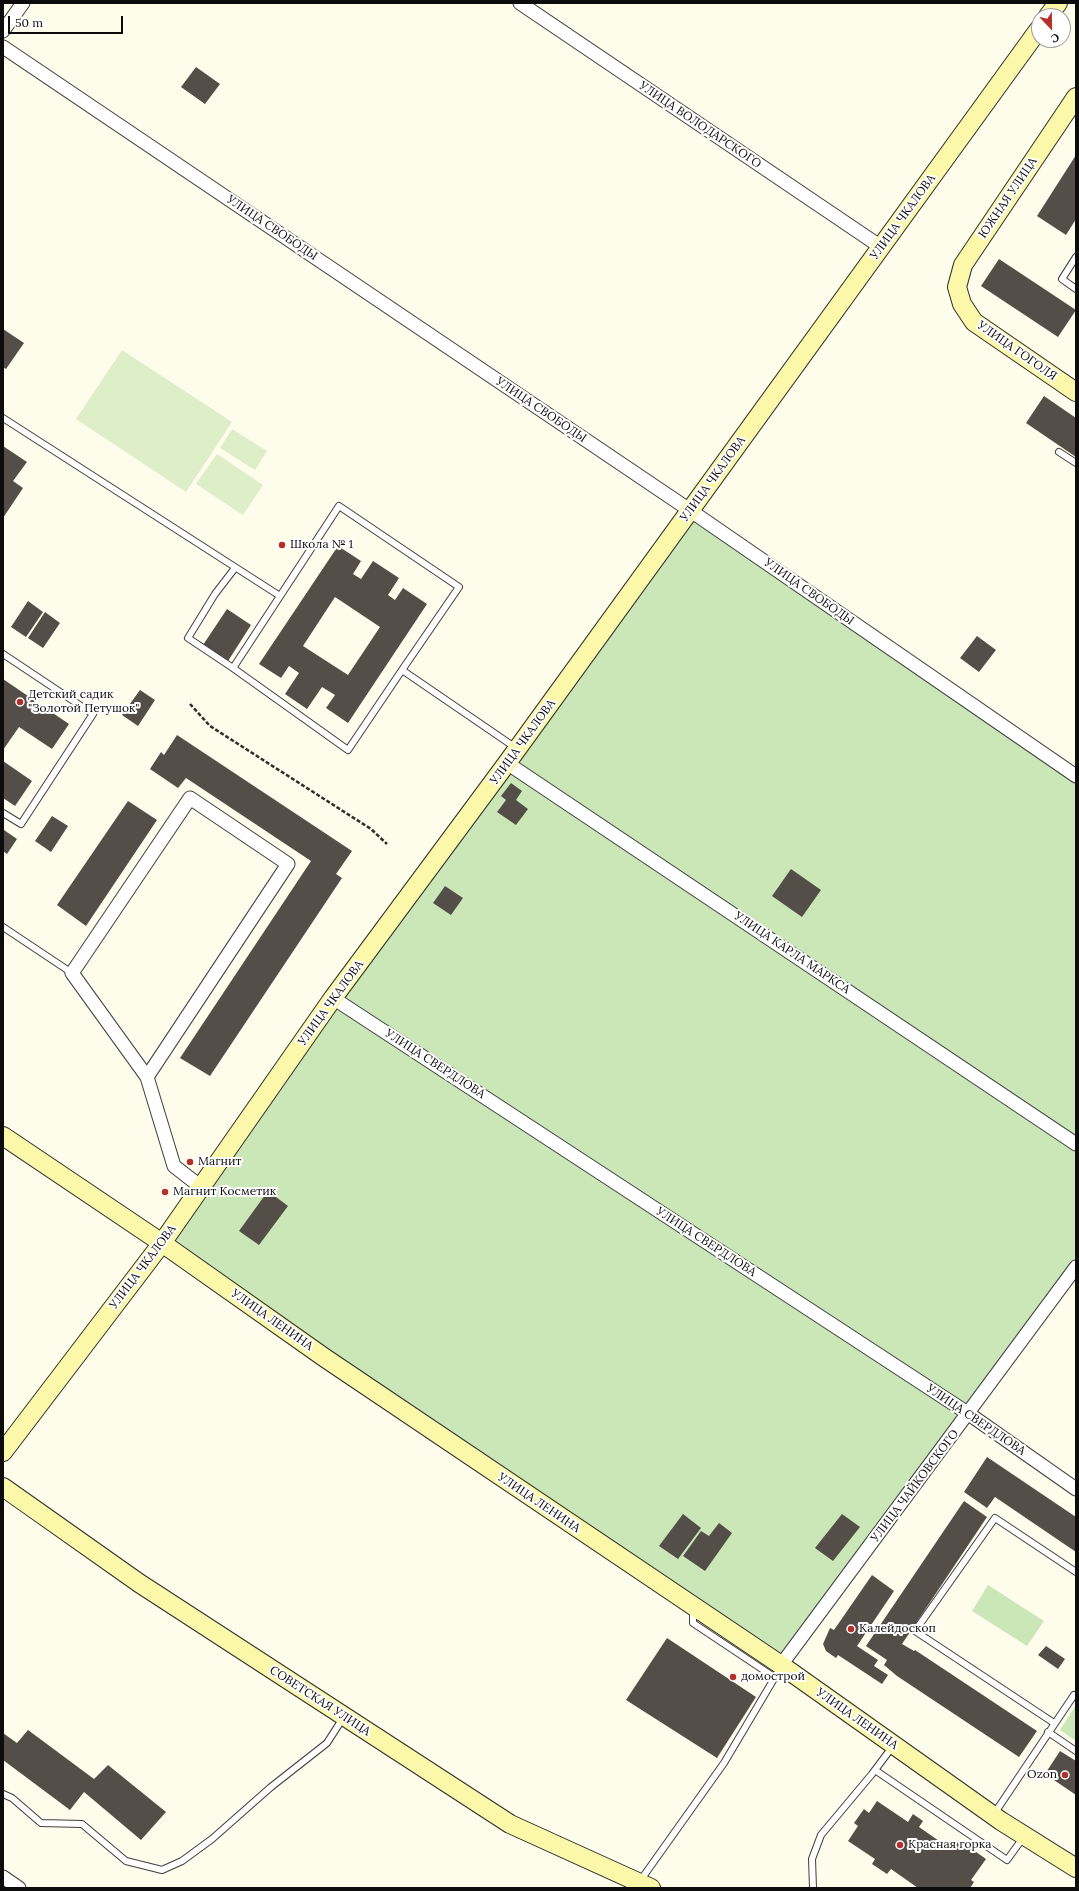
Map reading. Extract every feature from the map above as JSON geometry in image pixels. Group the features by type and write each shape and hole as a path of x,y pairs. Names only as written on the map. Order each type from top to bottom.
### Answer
{"main road":[{"name":"УЛИЦА ЧКАЛОВА","path":"3,1452 162,1243 334,998 691,511 1031,40"},
{"name":"ЮЖНАЯ УЛИЦА","path":"962,304 957,287 963,265 1076,98"},
{"name":"УЛИЦА ГОГОЛЯ","path":"962,304 974,322 1076,392"},
{"name":"УЛИЦА ЛЕНИНА","path":"3,1136 162,1243 326,1358 694,1606 778,1671 894,1745 1024,1836 1076,1868"},
{"name":"СОВЕТСКАЯ УЛИЦА","path":"3,1487 139,1583 510,1824 645,1885"}],"street":[{"path":"3,31 23,3"},
{"name":"УЛИЦА ВОЛОДАРСКОГО","path":"520,3 881,246"},
{"name":"УЛИЦА СВОБОДЫ","path":"3,47 691,511 1076,776"},
{"name":"УЛИЦА КАРЛА МАРКСА","path":"512,756 1076,1144"},
{"path":"147,1077 288,864 190,798 72,973 147,1077 174,1166 201,1187"},
{"name":"УЛИЦА СВЕРДЛОВА","path":"334,998 969,1414 1076,1489"},
{"name":"УЛИЦА ЧАЙКОВСКОГО","path":"778,1671 1076,1267"},
{"path":"3,1877 19,1888"}],"lane":[{"path":"1076,257 1062,279 1076,289"},
{"path":"3,418 136,502 280,596"},
{"path":"1059,452 1076,463"},
{"path":"233,668 339,506 459,587 348,750 233,668 188,638 215,594 235,568"},
{"path":"3,654 93,714 22,824 3,813"},
{"path":"402,670 512,756"},
{"path":"3,927 72,973"},
{"path":"1054,1723 915,1632 995,1518 1076,1572"},
{"path":"645,1885 724,1763 778,1671"},
{"path":"993,1815 1075,1694"},
{"path":"3,1794 12,1798 42,1822 82,1824 126,1861 162,1870 182,1861 212,1839 271,1787 327,1743 344,1717"},
{"path":"1048,1732 1076,1751"},
{"path":"813,1888 812,1859 821,1835 894,1745"},
{"path":"875,1770 1007,1860 1024,1836"}],"path":[{"path":"190,704 210,726 371,829 387,844"}],"green space":[{"path":"122,350 232,422 186,492 76,419"},
{"path":"232,429 267,451 255,470 220,448"},
{"path":"217,454 263,485 243,515 196,484"},
{"path":"691,511 1076,776 1076,1267 781,1665 162,1243"},
{"path":"988,1585 1044,1621 1027,1646 972,1611"},
{"path":"1076,1705 1076,1741 1060,1730"}],"building":[{"path":"196,67 220,84 205,104 181,87"},
{"path":"1076,155 1076,219 1066,235 1037,216"},
{"path":"999,259 1076,310 1058,337 981,286"},
{"path":"3,329 24,343 6,369 3,367"},
{"path":"1044,396 1076,418 1076,457 1026,423"},
{"path":"3,446 27,462 13,481 23,488 3,518"},
{"path":"338,546 361,561 353,574 361,579 373,561 399,578 388,595 395,600 403,588 427,604 348,723 326,708 335,695 322,687 307,709 285,694 299,673 289,666 281,678 259,664","holes":["335,597 380,627 348,675 303,646"]},
{"path":"28,601 43,612 26,637 11,627"},
{"path":"227,609 251,625 228,661 203,645"},
{"path":"45,612 60,623 43,648 28,638"},
{"path":"977,636 996,650 979,672 960,658"},
{"name":"Детский садик \"Золотой Петушок\"","path":"3,679 69,724 52,749 19,727 3,750"},
{"path":"140,690 155,700 138,726 122,715"},
{"path":"177,735 352,851 336,874 342,878 210,1076 180,1058 311,861 186,778 178,788 150,769 161,752 164,755"},
{"path":"3,761 32,781 15,806 3,798"},
{"path":"511,783 522,791 516,800 528,809 516,825 497,812 506,800 501,796"},
{"path":"128,801 157,820 86,926 57,905"},
{"path":"52,816 68,826 51,852 35,841"},
{"path":"4,830 17,839 7,854 3,851"},
{"path":"791,869 821,890 802,917 772,896"},
{"path":"445,886 463,898 451,915 433,903"},
{"path":"268,1191 288,1206 259,1245 239,1231"},
{"path":"987,1457 1076,1517 1076,1552 995,1497 987,1508 964,1492"},
{"path":"964,1501 987,1517 902,1644 914,1651 915,1650 1037,1731 1019,1757 897,1676 884,1665 887,1660 866,1646"},
{"path":"683,1514 701,1528 678,1559 659,1546"},
{"path":"842,1514 860,1527 833,1561 815,1548"},
{"path":"719,1523 732,1533 705,1571 683,1556 701,1531 709,1536"},
{"name":"Калейдоскоп","path":"872,1575 894,1591 857,1646 878,1660 874,1666 888,1675 882,1684 838,1655 836,1658 826,1651 823,1644 830,1628 834,1630"},
{"path":"667,1638 756,1697 717,1758 626,1700"},
{"path":"1046,1646 1065,1659 1058,1669 1038,1655"},
{"path":"28,1730 94,1779 108,1765 166,1812 141,1840 84,1792 70,1810 3,1760 3,1733 17,1743"},
{"path":"1060,1751 1076,1761 1076,1795 1045,1774"},
{"name":"Красная горка","path":"877,1801 908,1822 913,1814 923,1821 919,1827 952,1850 959,1840 986,1859 971,1880 974,1882 970,1888 918,1888 891,1869 887,1874 872,1864 875,1859 848,1841 858,1826 854,1823 864,1809 869,1813"}],"place":[{"name":"Школа № 1","path":"282,545"},
{"name":"Детский садик \"Золотой Петушок\"","path":"20,702"},
{"name":"Магнит","path":"190,1162"},
{"name":"Магнит Косметик","path":"165,1192"},
{"name":"Калейдоскоп","path":"851,1629"},
{"name":"домострой","path":"733,1677"},
{"name":"Ozon","path":"1065,1775"},
{"name":"Красная горка","path":"900,1845"}]}
